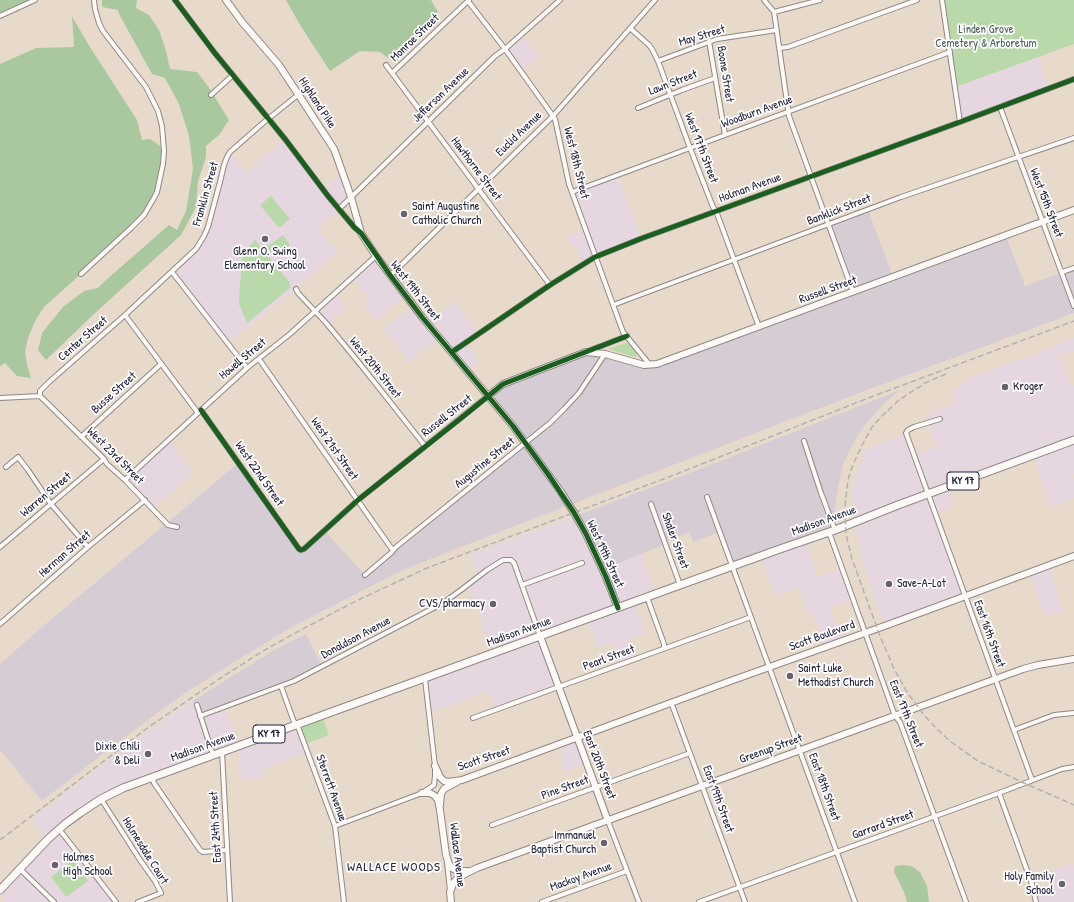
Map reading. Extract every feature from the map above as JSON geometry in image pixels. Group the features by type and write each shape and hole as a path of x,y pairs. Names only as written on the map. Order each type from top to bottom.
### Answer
{"main road":[{"name":"Madison Avenue","path":"0,890 59,829 101,799 123,788 832,531 1074,440"}],"street":[{"path":"0,16 35,0"},
{"path":"81,274 144,215 156,192 163,164 164,150 162,126 158,111 146,87 103,31 99,23 94,0"},
{"name":"West 19th Street","path":"175,0 339,209 361,233 376,256 422,317 512,426 561,492 574,511 586,534 606,577 618,608"},
{"name":"Highland Pike","path":"226,0 242,22 279,65 334,149 351,197 361,233"},
{"name":"West 18th Street","path":"468,0 555,119 569,184 623,332 650,365"},
{"name":"Monroe Street","path":"392,74 468,0"},
{"name":"Jefferson Avenue","path":"339,209 490,61 560,0"},
{"name":"Euclid Avenue","path":"390,275 553,116 655,0"},
{"path":"764,0 774,12 789,116 853,292"},
{"path":"774,12 820,0"},
{"path":"780,48 788,47 917,0"},
{"path":"942,0 960,122"},
{"name":"West 17th Street","path":"630,28 649,45 658,61 759,327"},
{"name":"May Street","path":"658,61 717,39 777,30"},
{"name":"Boone Street","path":"710,41 725,134"},
{"name":"Woodburn Avenue","path":"572,192 725,134 950,52"},
{"name":"Hawthorne Street","path":"386,65 550,286"},
{"path":"211,95 233,75"},
{"name":"Lawn Street","path":"638,108 715,78"},
{"name":"Holman Avenue","path":"452,352 595,256 1074,79"},
{"name":"Franklin Street","path":"172,272 196,248 204,236 211,218 227,157 268,118 299,94"},
{"name":"West 15th Street","path":"1000,106 1074,306"},
{"name":"Banklick Street","path":"613,305 915,192 1074,138"},
{"name":"Russell Street","path":"586,352 605,354 644,365 658,364 1074,210"},
{"name":"Howell Street","path":"125,480 246,368 290,334 376,256"},
{"path":"1062,272 1074,268"},
{"path":"172,272 246,368"},
{"name":"Center Street","path":"40,396 40,391 49,382 172,272"},
{"name":"West 20th Street","path":"296,289 360,364 425,446"},
{"name":"West 22nd Street","path":"125,315 161,364 225,444 301,550"},
{"name":"Russell Street","path":"301,550 304,549 358,500 503,384 626,336"},
{"name":"Augustine Street","path":"365,574 550,423 579,393 605,354"},
{"name":"West 21st Street","path":"259,359 393,550"},
{"name":"Busse Street","path":"81,437 161,364"},
{"path":"0,398 40,396"},
{"name":"West 23rd Street","path":"40,396 145,500 168,525 177,527"},
{"name":"East 16th Street","path":"940,419 914,427 906,433 1032,780"},
{"path":"804,441 832,531"},
{"path":"6,467 18,457 51,504 88,547"},
{"name":"Warren Street","path":"0,547 104,459"},
{"path":"707,497 732,566"},
{"name":"Herman Street","path":"0,624 88,547 145,500"},
{"name":"Shaler Street","path":"651,504 680,585"},
{"name":"East 17th Street","path":"832,531 865,632 895,716 900,722 966,902"},
{"name":"Scott Boulevard","path":"577,737 1074,556"},
{"name":"Donaldson Avenue","path":"200,716 294,681 443,603 503,560 511,560 514,563 522,585"},
{"path":"540,636 522,585 582,563"},
{"name":"East 18th Street","path":"732,566 855,902"},
{"path":"647,597 664,644 664,648"},
{"name":"Pearl Street","path":"473,718 751,617"},
{"name":"East 20th Street","path":"540,636 639,902"},
{"name":"Greenup Street","path":"477,868 996,679 1038,665 1074,659"},
{"path":"335,826 422,793 434,785 436,776 425,678"},
{"name":"Sterrett Avenue","path":"281,686 294,722 298,724 335,826 344,902"},
{"name":"East 19th Street","path":"672,702 745,902"},
{"path":"196,705 213,755"},
{"path":"1014,730 1054,716 1074,713"},
{"name":"Scott Street","path":"435,766 440,777 444,780 448,782 462,780 577,737"},
{"name":"East 24th Street","path":"222,752 230,902"},
{"name":"Pine Street","path":"492,825 690,753"},
{"name":"Garrard Street","path":"699,902 1062,769 1074,767"},
{"path":"152,777 154,783 200,850 203,852 227,850"},
{"name":"Wallace Avenue","path":"440,810 441,794 444,789 462,780"},
{"name":"Wallace Avenue","path":"422,793 430,793 438,800 451,902"},
{"path":"999,793 1032,884 1036,902"},
{"name":"Holmesdale Court","path":"101,799 155,881 161,893 138,902"},
{"path":"59,829 116,902"},
{"path":"446,855 449,864 457,871 465,872 477,868"},
{"path":"450,892 456,879 477,868"},
{"path":"20,869 54,902"},
{"name":"Mackoy Avenue","path":"542,902 627,870"}],"shaded area":[{"path":"521,34 539,55 521,71 505,49"},
{"path":"1039,57 1049,88 960,122 955,87"},
{"name":"Glenn O. Swing Elementary School","path":"285,139 323,189 343,173 351,197 318,229 339,254 333,255 296,289 227,343 172,272 188,256 204,236 230,152 246,172"},
{"path":"618,175 640,239 584,263 567,236 585,229 572,192"},
{"path":"868,210 893,277 1006,236 1025,286 1074,268 1074,313 862,392 408,568 294,626 185,693 42,801 0,750 0,664 238,463 301,550 324,530 364,574 524,444 488,396 495,389 586,352 650,365 852,292 828,224"},
{"path":"376,256 406,296 376,320 364,305 369,299 352,278"},
{"path":"335,293 346,307 327,324 315,311"},
{"path":"454,299 477,334 466,342 479,363 467,371 439,337 409,362 383,329 414,305 422,317 441,313 448,308"},
{"path":"1074,337 1074,351 1059,357 1069,383 1074,387 1074,474 1072,475 1074,481 1074,498 1051,507 1033,455 946,487 953,507 935,514 965,596 885,626 869,582 853,523 859,520 851,491 865,450 906,433 914,455 936,447 924,416 956,402 952,391 975,376 1028,357"},
{"path":"900,390 888,400 865,425 852,445 843,465 838,488 835,505 835,530 732,566 720,532 693,542 689,532 665,542 665,544 603,570 576,516 695,471"},
{"path":"169,439 193,473 153,509 125,480"},
{"path":"576,516 603,570 642,554 656,593 634,602 646,633 628,640 635,659 621,664 613,641 598,648 587,619 540,636 558,687 496,709 489,691 429,713 425,679 493,654 468,584 477,577 471,554"},
{"path":"805,540 817,577 842,568 853,599 830,608 841,641 826,647 813,614 809,615 798,587 775,596 760,556"},
{"path":"1049,565 1064,612 1045,615 1029,573"},
{"path":"306,634 322,667 294,681 198,717 193,701 276,649"},
{"path":"193,701 199,717 225,707 239,745 297,724 308,752 264,769 264,778 241,779 239,746 123,788 59,829 116,902 6,902 0,894 0,890 48,839 31,820 148,731"},
{"path":"577,737 587,763 563,772 561,765 564,763 558,744"},
{"name":"Holy Family School","path":"1073,863 1074,902 1036,902 1033,888 1058,882 1055,870"}],"green space":[{"path":"0,0 35,0 0,16"},
{"path":"102,0 137,0 136,8 149,15 159,30 170,69 197,72 208,86 229,120 219,135 206,146 206,157 198,181 196,207 181,235 46,360 38,350 42,333 63,307 84,291 98,288 169,225 177,230 186,211 193,169 189,136 179,104 165,78 152,74 118,10 102,7"},
{"path":"286,0 431,0 438,12 431,26 395,63 380,52 360,51 330,71 300,25"},
{"name":"Linden Grove Cemetery & Arboretum","path":"942,0 1074,0 1074,44 955,87"},
{"path":"72,16 88,44 137,120 142,140 150,139 159,145 164,151 157,192 144,215 44,307 35,321 28,338 25,352 31,378 17,376 5,363 0,366 0,64 36,48 74,47"},
{"path":"271,196 290,219 279,228 260,205"},
{"path":"283,235 290,245 274,257 267,247"},
{"path":"255,240 290,283 290,288 247,323 239,304 242,259 243,253"},
{"path":"626,343 629,344 637,353 636,357 608,349"},
{"path":"322,715 329,735 305,744 297,724"},
{"path":"73,860 88,881 66,897 51,877"},
{"path":"895,866 911,866 920,872 927,886 929,902 907,902 904,892 894,872"}],"railway":[{"path":"0,840 146,729 219,679 263,651 356,601 427,568 674,475 871,397 1074,321"},
{"path":"946,374 925,383 899,400 872,427 861,447 848,480 845,506 846,534 852,559 880,636 894,669 907,692 924,715 951,742 978,761 1074,805"}],"cycle path":[{"path":"175,0 214,52 285,139 328,196 354,227 361,233 390,275 422,317 513,426 548,474 573,511 586,534 606,577 618,608"},
{"path":"452,352 550,285 595,257 1074,79"},
{"path":"201,410 301,550 304,549 358,500 503,384 627,336"}],"place":[{"name":"Saint Augustine Catholic Church","path":"404,214"},
{"name":"Glenn O. Swing Elementary School","path":"265,239"},
{"name":"Kroger","path":"1005,387"},
{"name":"Save-A-Lot","path":"889,584"},
{"name":"CVS/pharmacy","path":"493,604"},
{"name":"Saint Luke Methodist Church","path":"790,676"},
{"name":"Dixie Chili & Deli","path":"148,754"},
{"name":"Immanuel Baptist Church","path":"604,843"},
{"name":"Holmes High School","path":"55,865"},
{"name":"Holy Family School","path":"1062,884"}],"district":[{"name":"WALLACE WOODS","path":"394,868"}]}
